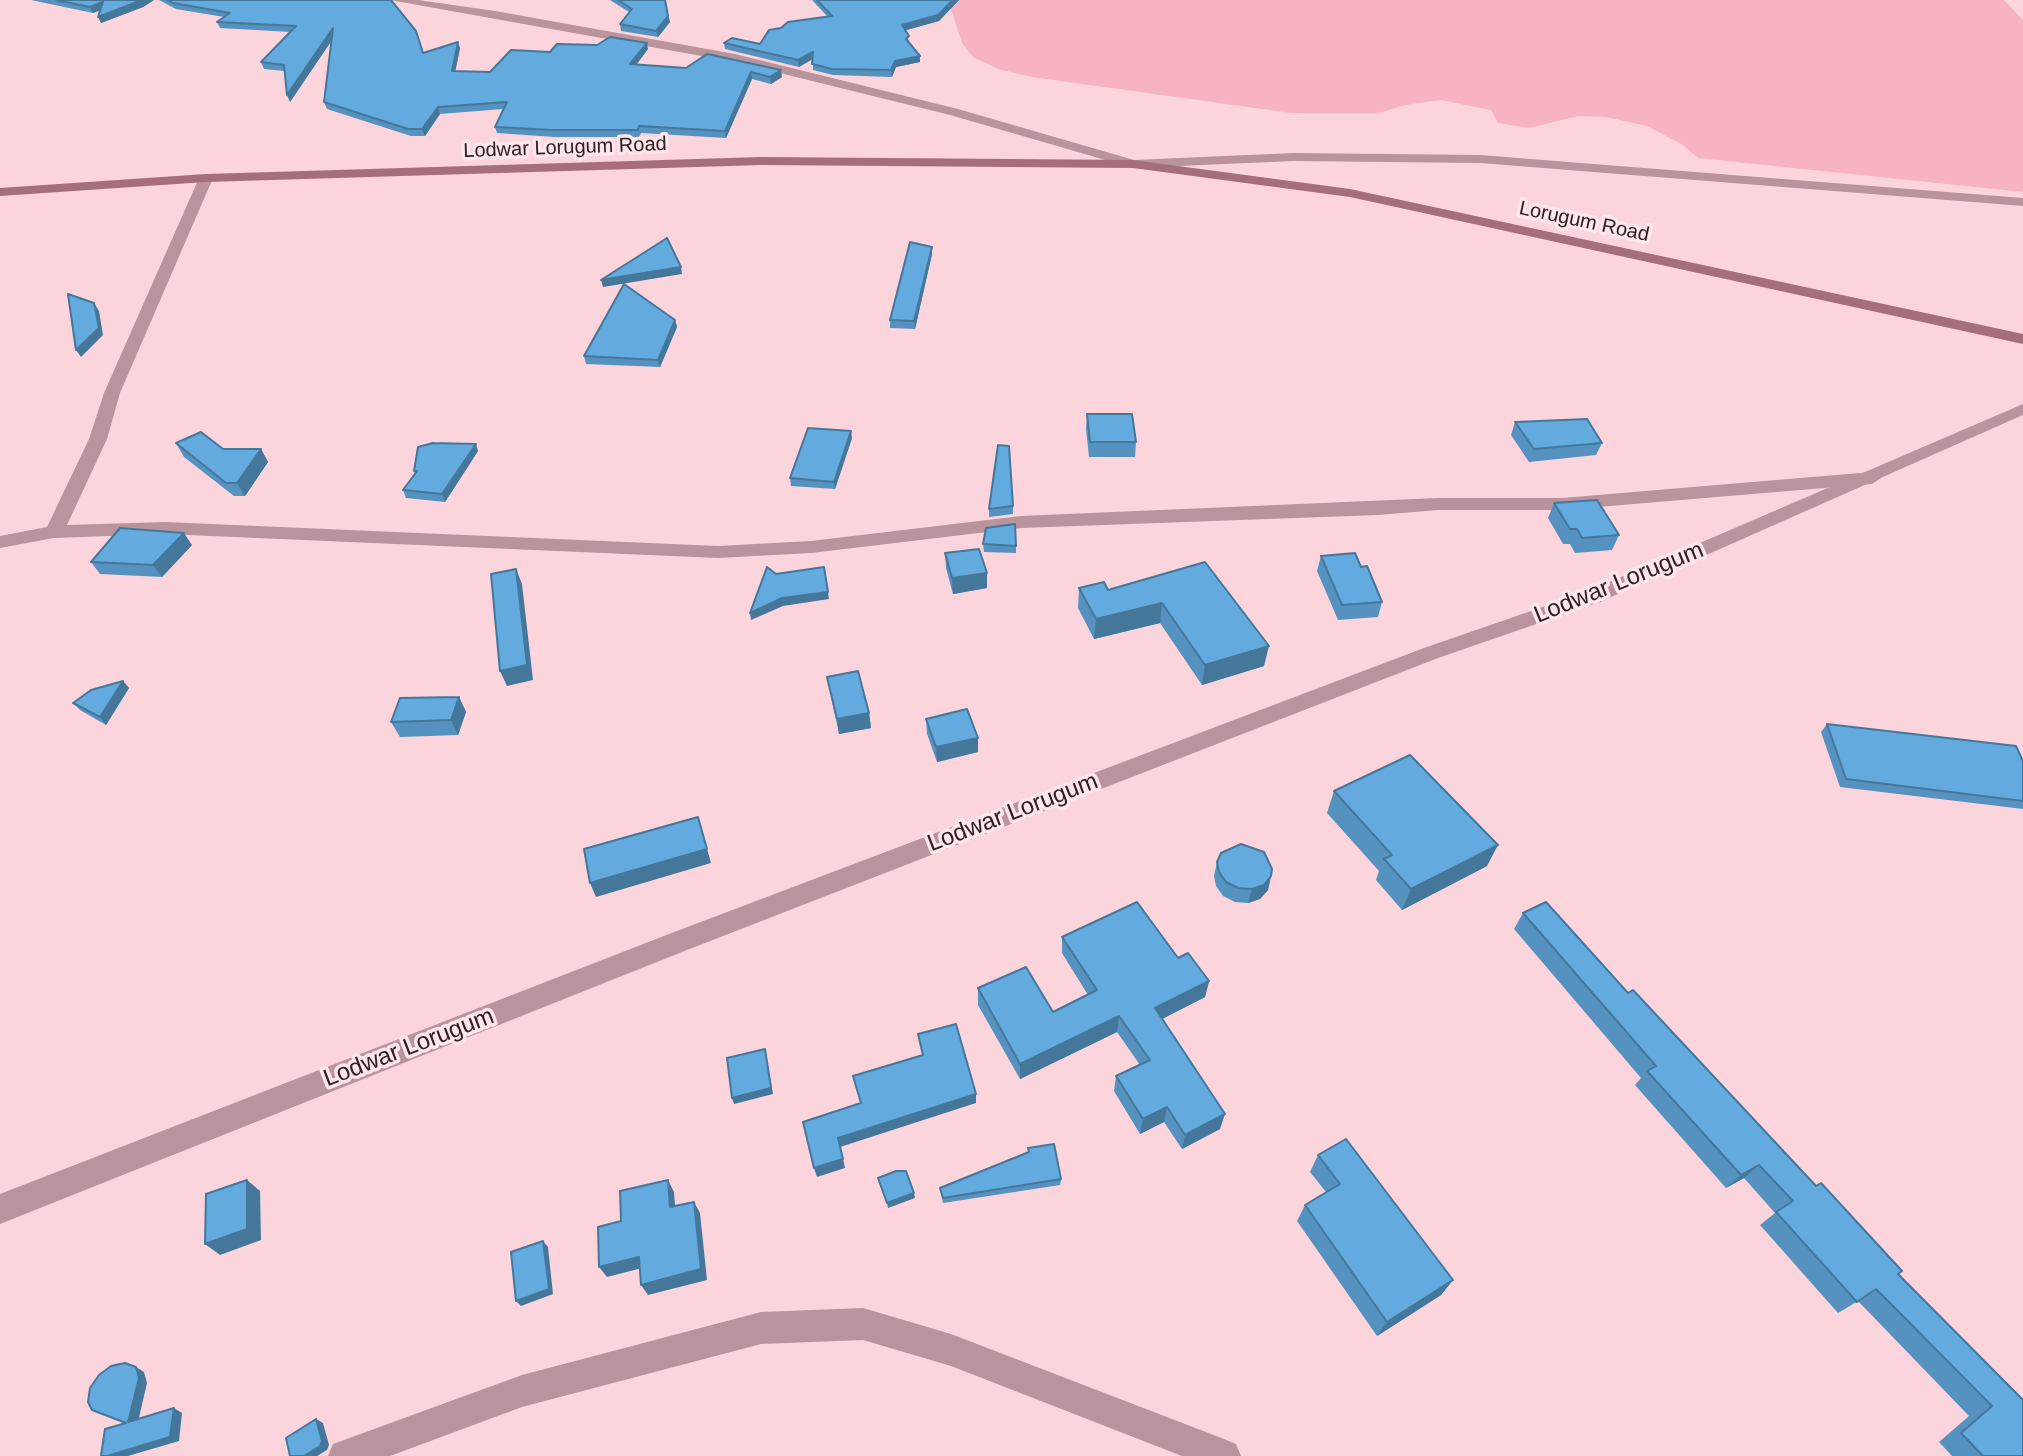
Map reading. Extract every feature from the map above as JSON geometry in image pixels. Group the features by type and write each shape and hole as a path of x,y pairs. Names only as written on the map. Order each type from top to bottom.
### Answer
{"main road":[{"name":"Lodwar Lorugum Road","path":"0,192 206,178 762,161 1133,164"},
{"name":"Lorugum Road","path":"1133,164 1350,193 2023,339"}],"street":[{"path":"395,0 495,14 735,58 940,108 1133,164 1294,157 1480,159 2023,202"},
{"path":"54,532 98,439 112,393 206,178"},
{"name":"Lodwar Lorugum","path":"0,1209 693,936 1357,681 1593,597 1872,478 2023,409"},
{"path":"0,542 54,532 180,528 718,552 811,547 1021,522 1378,509 1438,504 1562,504 1872,478"},
{"path":"345,1456 522,1391 761,1328 863,1324 951,1350 1224,1456"}],"shaded area":[{"path":"948,0 2004,0 2023,20 2023,192 1698,158 1683,145 1647,126 1606,117 1578,116 1529,128 1498,123 1491,110 1441,100 1405,105 1379,113 1291,113 1032,77 998,69 973,57 962,43"}],"building":[{"path":"56,0 142,0 98,17 103,2 90,7"},
{"path":"168,0 391,0 416,31 423,53 458,42 452,71 490,72 511,50 550,52 557,44 597,45 610,37 647,43 630,64 686,68 707,54 781,70 770,77 751,72 725,131 639,126 638,130 495,127 507,102 438,107 422,129 408,129 324,102 333,28 287,95 284,65 261,62 296,26 217,22 230,13"},
{"path":"618,0 665,0 668,16 656,31 620,24 632,9"},
{"path":"817,0 953,0 938,15 902,25 909,36 906,39 920,56 895,61 891,70 832,69 812,64 813,52 798,60 724,43 732,38 760,44 769,30 781,28 788,22 832,16"},
{"path":"667,238 681,267 601,280"},
{"path":"910,242 932,247 914,321 890,320"},
{"path":"624,284 675,320 658,360 584,356"},
{"path":"68,294 94,303 99,328 76,350"},
{"path":"1087,414 1132,414 1136,442 1090,442"},
{"path":"1587,419 1602,443 1534,449 1515,422"},
{"path":"808,428 851,431 834,482 790,478"},
{"path":"201,432 223,449 261,449 237,483 226,483 176,443"},
{"path":"433,443 476,444 442,494 403,490 417,471 414,471 418,447"},
{"path":"998,445 1009,446 1013,506 989,509"},
{"path":"1597,500 1619,535 1582,538 1577,529 1570,529 1554,503"},
{"path":"1015,524 1016,546 983,544 986,528"},
{"path":"120,528 184,533 153,565 91,562"},
{"path":"979,549 987,573 952,578 945,553"},
{"path":"1355,553 1361,567 1367,566 1382,602 1342,605 1321,556"},
{"path":"1205,562 1269,646 1205,665 1162,603 1096,619 1079,588 1104,582 1108,590"},
{"path":"767,567 776,574 824,567 828,592 782,598 750,613"},
{"path":"516,569 527,665 500,671 491,574"},
{"path":"858,671 869,713 837,719 827,677"},
{"path":"123,681 100,717 73,703 91,690"},
{"path":"459,697 451,720 391,722 400,698"},
{"path":"967,709 978,738 936,747 926,719"},
{"path":"1827,724 2016,746 2023,761 2023,801 1846,779"},
{"path":"1410,755 1498,845 1411,889 1384,859 1392,855 1334,791"},
{"path":"698,817 707,849 590,883 584,849"},
{"path":"1241,844 1264,852 1272,869 1264,885 1252,889 1238,888 1226,882 1219,872 1217,862 1221,853"},
{"path":"1137,902 1178,958 1188,953 1209,981 1155,1008 1225,1114 1185,1135 1167,1107 1143,1119 1116,1076 1150,1060 1119,1016 1020,1064 978,988 1026,967 1053,1012 1097,990 1062,937"},
{"path":"1546,902 1628,993 1633,990 1816,1186 1821,1183 1902,1271 1898,1274 2023,1400 2023,1456 1983,1456 1961,1433 1992,1406 1876,1289 1857,1302 1776,1212 1793,1201 1759,1165 1741,1175 1647,1071 1656,1066 1523,913"},
{"path":"956,1024 976,1094 838,1138 843,1159 814,1168 803,1122 861,1103 853,1076 923,1055 918,1034"},
{"path":"765,1049 771,1088 732,1098 727,1058"},
{"path":"1346,1139 1453,1280 1387,1322 1305,1205 1340,1184 1318,1155"},
{"path":"1054,1144 1061,1179 943,1198 940,1188 1029,1152 1028,1148"},
{"path":"896,1171 906,1171 914,1193 887,1203 878,1178"},
{"path":"247,1180 247,1229 205,1244 206,1194"},
{"path":"668,1180 670,1207 694,1202 701,1269 641,1285 639,1257 599,1267 598,1227 621,1221 620,1191"},
{"path":"543,1241 549,1289 516,1301 511,1252"},
{"path":"125,1363 136,1367 139,1378 128,1422 174,1408 170,1437 101,1456 105,1429 126,1423 92,1410 88,1402 90,1388 99,1375 111,1366"},
{"path":"316,1419 322,1441 320,1446 304,1456 290,1456 286,1438"}]}
